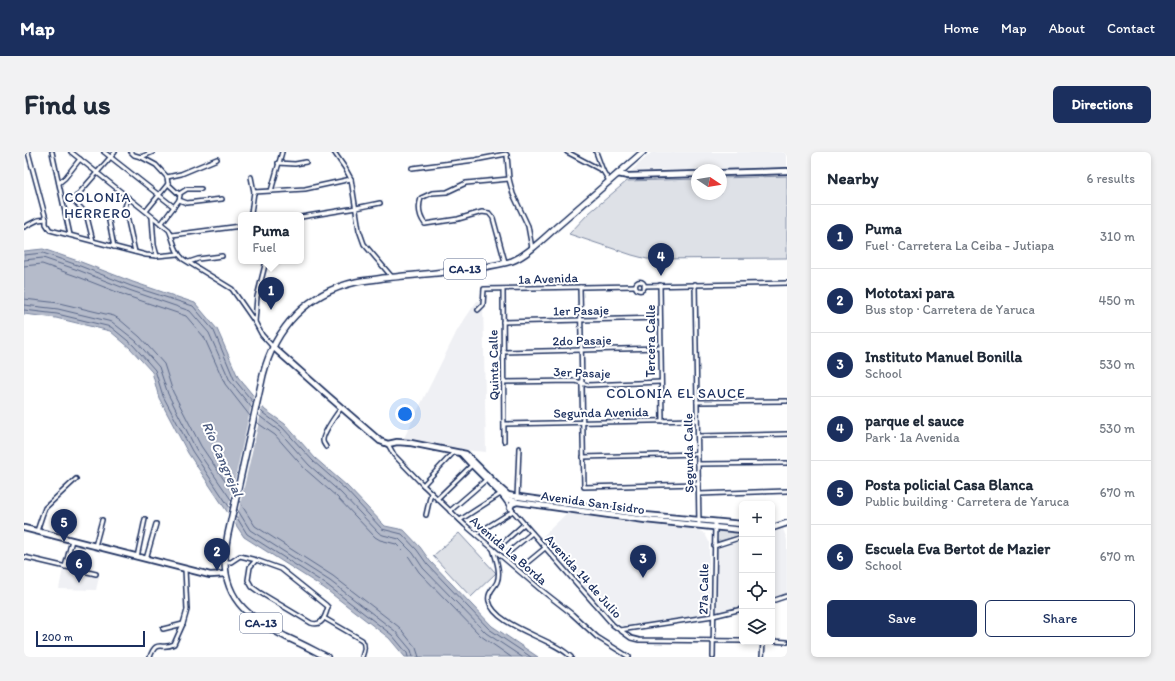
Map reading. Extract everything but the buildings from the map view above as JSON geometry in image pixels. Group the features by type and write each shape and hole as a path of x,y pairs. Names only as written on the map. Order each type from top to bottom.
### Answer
{"main road":[{"name":"CA-13","path":"327,657 268,628 243,610 234,598 228,586 226,574 225,549 263,375 267,359 281,332 292,318 304,307 331,290 349,284 392,277 450,272 505,262 518,258 532,248 643,152"}],"street":[{"path":"28,152 46,219 46,224 50,230 146,255 157,256 178,254"},
{"path":"52,152 70,235"},
{"path":"71,152 169,230 178,254 183,259 232,289 255,322 262,335 273,347 380,441 388,444 403,442 461,452"},
{"path":"104,152 174,207"},
{"path":"93,241 87,217 74,201 81,190 115,152"},
{"path":"131,152 156,165 167,177 168,184 180,196 179,200 161,224"},
{"path":"141,157 153,152"},
{"path":"271,191 282,152"},
{"path":"334,152 351,179 359,230 364,244 392,277"},
{"path":"567,152 603,171"},
{"path":"596,152 603,171 609,181"},
{"path":"412,168 475,160 505,154 507,155 512,194 528,226 532,248"},
{"path":"59,183 65,178 80,159"},
{"path":"167,177 181,174 217,159"},
{"path":"278,163 295,164 306,162"},
{"path":"727,173 787,171"},
{"path":"618,174 628,176 691,174"},
{"path":"251,177 254,192 251,212"},
{"path":"254,192 305,189 351,179"},
{"path":"505,262 493,218 489,213 482,212 458,219 425,224 422,220 418,205 421,198 432,194 447,192 466,183 509,179"},
{"path":"146,211 168,184"},
{"path":"179,194 187,188 201,189"},
{"path":"128,198 125,207 135,252"},
{"path":"179,200 187,203 222,199"},
{"path":"304,217 380,203"},
{"path":"152,216 154,245 157,256"},
{"path":"24,227 38,220 46,219"},
{"path":"109,221 114,246"},
{"path":"172,235 238,226"},
{"path":"189,262 198,259 222,256"},
{"path":"255,322 257,297 265,264"},
{"name":"1a Avenida","path":"478,310 483,305 484,289 635,286 636,283 639,282 642,282 644,286"},
{"name":"1a Avenida","path":"635,286 637,290 640,290 644,286 660,285 787,283"},
{"name":"Segunda Calle","path":"695,284 699,523"},
{"name":"Tercera Calle","path":"660,285 662,421"},
{"path":"580,287 584,487 699,484"},
{"name":"Quinta Calle","path":"503,289 504,441"},
{"name":"1er Pasaje","path":"503,322 660,318"},
{"name":"2do Pasaje","path":"503,352 660,348"},
{"name":"3er Pasaje","path":"504,382 575,381 588,385 661,382"},
{"path":"697,402 787,401"},
{"path":"326,447 323,436 341,408"},
{"name":"Segunda Avenida","path":"504,424 698,420"},
{"path":"698,436 787,434"},
{"name":"Avenida La Borda","path":"388,444 394,455 431,494 460,520 540,589 572,614 597,637 629,657"},
{"path":"476,534 511,509 512,504 517,500 519,448"},
{"path":"423,485 454,452"},
{"name":"Avenida San Isidro","path":"461,452 471,458 487,479 502,493"},
{"name":"Avenida San Isidro","path":"461,452 472,465 480,470 507,499 645,520 739,524"},
{"path":"584,457 698,454"},
{"path":"698,464 787,463"},
{"path":"437,499 472,465"},
{"path":"37,531 45,508 76,479"},
{"path":"450,511 487,479"},
{"path":"699,494 787,491"},
{"path":"460,520 502,493"},
{"name":"Avenida 14 de Julio","path":"502,493 511,509 613,625 620,630 713,616 739,610"},
{"path":"426,515 431,494"},
{"path":"137,557 144,519"},
{"path":"95,546 102,520"},
{"path":"146,559 156,524"},
{"path":"503,544 524,524"},
{"name":"Avenida San Isidro","path":"714,524 739,529"},
{"name":"27a Calle","path":"713,657 714,524"},
{"path":"775,527 787,524"},
{"path":"24,528 210,575 226,574"},
{"path":"510,552 532,533"},
{"path":"714,546 739,538"},
{"path":"65,567 72,540"},
{"path":"528,562 545,548"},
{"path":"493,549 498,574 497,582 488,596 489,602 494,611 505,620 558,648 571,657"},
{"path":"225,562 231,562 240,556 256,560 281,569 328,607 324,618 319,624 316,625 311,623 252,587 248,580 250,567 256,560"},
{"path":"24,557 96,574"},
{"path":"150,657 156,646 169,646 174,644 183,624 187,605 185,569"},
{"path":"775,600 787,596"},
{"path":"324,618 365,643 362,657"},
{"path":"163,629 183,624"},
{"path":"620,630 631,638 639,640 739,641"},
{"path":"775,642 787,642"},
{"path":"762,645 762,657"}],"shaded area":[{"path":"652,152 787,152 787,168 727,169 727,164 691,164 691,170 631,171"},
{"path":"787,176 787,258 647,259 569,234 589,213 627,181 691,179 691,200 727,200 727,178"},
{"path":"477,301 483,301 486,452 452,449 403,440 458,329"},
{"path":"567,513 698,529 705,534 709,542 709,615 622,626 540,539"},
{"path":"716,529 739,531 739,536 716,542"},
{"path":"783,529 787,540 787,593 775,596 775,537 775,532"},
{"path":"459,533 496,573 471,597 433,556"},
{"path":"739,542 739,607 715,613 717,549"},
{"path":"63,568 99,577 96,590 59,589"}],"water":[{"name":"Río Cangrejal","path":"43,249 195,303 217,329 238,377 265,410 285,424 315,458 347,486 385,526 404,530 420,547 430,561 492,626 538,657 405,657 389,638 324,588 244,537 188,453 159,398 152,372 130,348 110,331 56,318 24,314 24,251"}],"pier":[{"path":"254,393 263,404 235,526 227,515"}],"place":[{"name":"parque el sauce","path":"661,276"},
{"name":"Puma","path":"271,310"},
{"name":"Posta policial Casa Blanca","path":"64,542"},
{"name":"Mototaxi para","path":"217,571"},
{"name":"Instituto Manuel Bonilla","path":"643,578"},
{"name":"Escuela Eva Bertot de Mazier","path":"79,583"}],"district":[{"name":"COLONIA HERRERO","path":"98,206"},
{"name":"COLONIA EL SAUCE","path":"676,393"}]}
